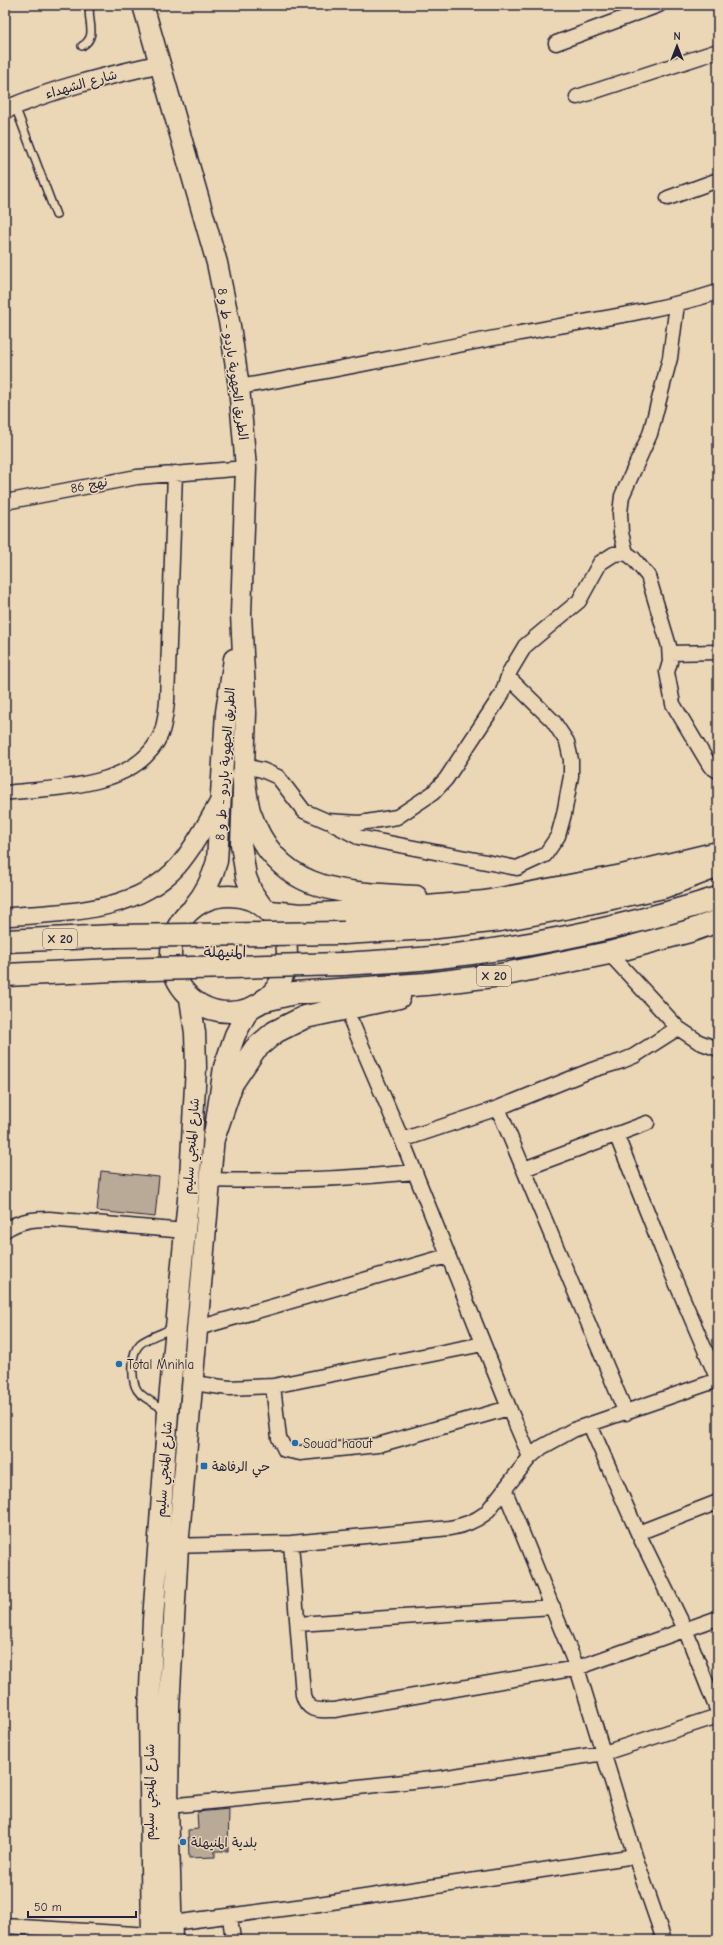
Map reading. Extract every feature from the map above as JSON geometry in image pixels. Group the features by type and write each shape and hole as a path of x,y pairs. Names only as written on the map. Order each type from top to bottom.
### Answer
{"highway":[{"path":"244,770 249,809 264,844 276,859 290,871 315,884 342,892 381,895 440,898 519,896"},
{"path":"265,909 301,915 392,910 485,902 622,876 718,853"},
{"name":"X 20","path":"5,941 114,936 344,933 435,927 500,920 570,908 663,887 718,866"},
{"name":"X 20","path":"5,975 114,970 342,964 430,958 518,946 674,912 718,898"},
{"name":"X 20","path":"257,1005 294,993 426,984 501,975 609,953 690,931 718,921"},
{"path":"214,1136 232,1083 255,1049 275,1032 305,1017 501,975"}],"main road":[{"name":"الطريق الجهوية باردو - ط و 8","path":"143,5 223,286 239,387 246,468 242,614 246,713 242,861 252,892 265,909"},
{"name":"الطريق الجهوية باردو - ط و 8","path":"193,908 204,894 212,878 217,861 226,712 242,614"},
{"path":"227,896 245,898 265,909 280,926 286,941 287,957 284,974 276,988 257,1005 233,1012 218,1012 203,1007 190,998 182,990 173,972 170,953 174,933 184,916 193,908 209,899 227,896"},
{"name":"شارع المنجي سليم","path":"172,1932 168,1806 168,1412 185,1231 196,1067 195,1033 190,998"},
{"name":"شارع المنجي سليم","path":"152,1938 149,1710 168,1546 193,1383 209,1180 224,1067 234,1035 257,1005"}],"street":[{"path":"556,43 660,5"},
{"path":"577,97 718,50"},
{"name":"شارع الشهداء","path":"8,108 34,97 74,84 159,64"},
{"path":"668,198 718,180"},
{"path":"239,387 325,372 677,304 718,292"},
{"path":"677,304 670,358 650,434 622,496 620,519 626,552 648,576 670,653 667,672 673,704 710,766 718,771"},
{"name":"نهج 86","path":"5,502 102,483 175,473 246,468"},
{"path":"5,793 90,782 120,773 136,765 147,756 162,733 167,701 175,473"},
{"path":"327,821 360,823 397,817 433,793 446,779 502,694 515,662 525,646 579,600 600,563 614,554 626,552"},
{"path":"670,653 718,652"},
{"path":"244,770 262,770 278,777 304,811 358,837 517,868 545,855 558,836 564,814 571,776 571,760 567,742 553,721 508,678"},
{"name":"X 20","path":"5,917 73,911 123,901 143,893 162,881 178,866 191,848 222,796"},
{"path":"609,953 678,1028 699,1042 718,1049"},
{"path":"352,1023 402,1140 483,1344 530,1457"},
{"path":"402,1140 498,1108 592,1070 634,1056 678,1028"},
{"path":"498,1108 626,1413"},
{"path":"524,1169 647,1123"},
{"path":"168,1546 291,1543 450,1528 466,1524 477,1520 486,1513 505,1491 530,1457 558,1438 590,1425 718,1380 668,1264 616,1134"},
{"path":"209,1180 317,1180 415,1172"},
{"path":"5,1230 14,1224 31,1219 49,1219 185,1231"},
{"path":"198,1328 448,1256"},
{"path":"193,1383 229,1388 273,1386 483,1344"},
{"path":"273,1386 279,1438 285,1450 300,1453 378,1445 509,1408"},
{"path":"590,1425 638,1533 686,1629 718,1712"},
{"path":"505,1491 577,1668 635,1856 664,1940"},
{"path":"638,1533 718,1502"},
{"path":"291,1543 303,1696 308,1707 314,1709 334,1710 577,1668 718,1618"},
{"path":"298,1624 553,1607"},
{"path":"168,1806 440,1778 604,1753 718,1716"},
{"path":"172,1932 230,1917 635,1856"},
{"path":"230,1917 233,1940"},
{"path":"5,1926 152,1938"}],"lane":[{"path":"82,46 87,43 91,36 92,29 89,15 90,5"},
{"path":"8,108 56,215"},
{"path":"168,1412 139,1394 132,1379 133,1358 135,1350 140,1343 175,1327"}],"building":[{"path":"101,1171 159,1177 155,1217 97,1211"},
{"name":"بلدية المنيهلة","path":"229,1809 228,1851 215,1851 215,1857 189,1858 188,1830 198,1829 197,1812"}],"place":[{"name":"Total Mnihla","path":"119,1364"},
{"name":"Souad haout","path":"295,1443"},
{"name":"حي الرفاهة","path":"204,1466"},
{"name":"بلدية المنيهلة","path":"183,1842"}],"district":[{"name":"المنيهلة","path":"225,952"}]}
